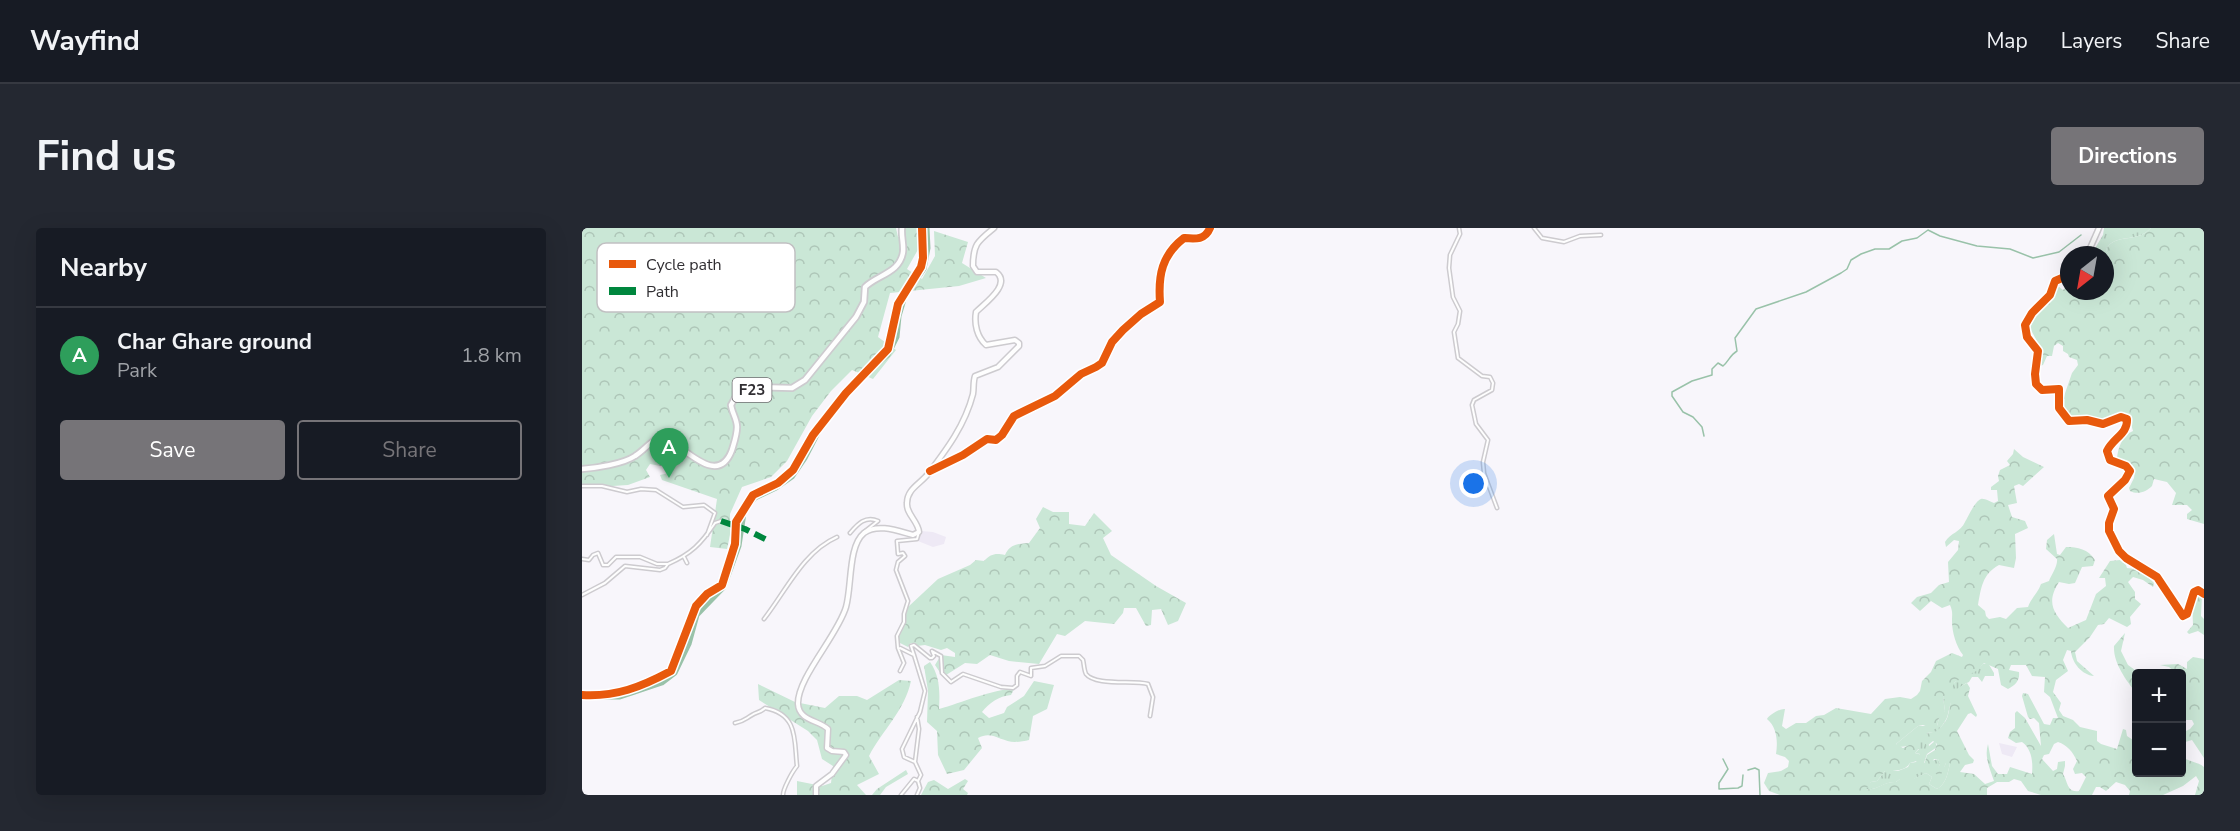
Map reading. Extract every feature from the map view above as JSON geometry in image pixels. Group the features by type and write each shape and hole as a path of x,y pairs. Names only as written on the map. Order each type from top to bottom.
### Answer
{"main road":[{"name":"F23","path":"582,469 597,468 633,458 658,438 673,443 711,466 717,467 724,464 728,459 736,434 737,425 731,405 735,398 757,387 792,387 805,380 856,317 864,302 865,287 887,274 901,259 902,228"},
{"path":"816,795 816,786 832,774 846,755 841,751 832,751 827,748 828,729 806,717 799,709 798,701 807,677 836,631 843,615 851,584 854,547 862,535 873,530 892,529 913,535 919,532 919,527 907,508 912,489 930,471 961,428 973,391 975,376 998,367 1019,346 1015,340 986,345 977,330 976,312 1000,287 1002,281 1001,276 996,272 980,273 973,269 975,246 981,237 994,228"},
{"path":"2091,246 2099,228"},
{"path":"2060,279 2055,281 2050,295 2025,325 2027,337 2038,350 2036,384 2042,390 2059,389 2059,408 2068,421 2089,420 2103,424 2119,418 2127,419 2125,430 2107,451 2110,460 2125,466 2130,471 2125,480 2108,496 2114,509 2109,525 2112,539 2123,555 2159,579 2183,616 2187,614 2194,591 2198,590 2204,594"}],"street":[{"path":"582,695 610,695 632,690 671,671 696,606 707,594 722,585 735,544 736,522 753,495 778,483 793,470 813,435 846,393 888,349 898,304 921,267 922,228"},
{"path":"930,471 963,455 987,439 996,440 1014,416 1055,396 1081,374 1102,363 1112,342 1123,330 1141,314 1160,302 1159,285 1165,260 1171,248 1184,238 1198,239 1207,235 1210,228"},
{"path":"1459,228 1460,234 1450,255 1449,268 1453,297 1460,311 1454,339 1458,358 1482,376 1490,377 1493,383 1492,390 1474,400 1472,405 1476,424 1488,440 1483,462 1484,473 1497,508"},
{"path":"1534,228 1542,238 1564,242 1580,236 1601,235"},
{"path":"582,486 602,486 627,492 641,489 656,490 683,507 704,505 715,513 707,535"},
{"path":"850,533 858,523 872,518 878,521 862,535"},
{"path":"582,559 589,560 593,555 598,554 603,566 608,565 616,556 640,557 657,564 668,564 693,551 715,523 721,521"},
{"path":"900,671 904,663 898,648 897,636 904,622 908,601 896,570 898,562 905,556 903,553 898,554 897,541 917,539 919,532"},
{"path":"764,619 775,601 817,549 837,537"},
{"path":"684,557 687,563"},
{"path":"582,595 605,583 625,566 660,570 668,564"},
{"path":"915,762 904,757 902,749 917,717 925,691 911,646 914,645 930,658 933,656 932,651 941,656 942,673 951,682 963,674 1001,687 1013,688 1017,685 1017,676 1020,672 1030,676 1031,668 1045,666 1061,656 1079,656 1083,660 1085,672 1089,677 1104,681 1148,684 1153,697 1150,716"},
{"path":"898,648 914,655"},
{"path":"735,723 745,721 765,708 775,710 787,719 795,735 797,766 790,773 783,795"},
{"path":"917,717 919,729 915,762 921,775 918,781 920,788 918,795"},
{"path":"901,795 910,782 915,779 918,781"}],"shaded area":[{"path":"921,531 933,532 946,537 944,544 933,547 918,541"},
{"path":"1999,743 2017,747 2012,757 2002,754"}],"green space":[{"path":"582,228 896,228 898,237 901,237 901,228 919,228 920,246 907,269 922,279 935,256 934,231 968,242 962,263 986,278 959,286 890,293 878,337 896,350 873,379 852,370 831,391 812,416 787,461 771,477 742,487 730,514 727,549 710,547 717,499 662,480 660,475 673,472 671,468 650,464 646,470 650,477 628,485 582,488"},
{"path":"2104,228 2151,228 2138,236 2113,242 2108,246 2096,246 2103,235"},
{"path":"2151,228 2204,228 2204,524 2187,519 2187,514 2192,510 2187,505 2172,505 2176,493 2167,482 2154,479 2152,486 2145,491 2136,493 2130,491 2135,469 2132,465 2117,461 2121,443 2133,431 2129,417 2121,416 2107,422 2070,419 2062,402 2072,373 2078,365 2077,360 2069,357 2063,351 2063,346 2058,343 2054,346 2052,356 2047,356 2043,365 2040,366 2041,349 2030,328 2040,311 2055,297 2052,293 2059,287 2060,300 2114,300 2114,246 2108,246 2117,240 2145,233"},
{"path":"2014,449 2023,457 2044,467 2023,486 2019,484 2014,486 2017,503 2008,505 2012,517 2025,521 2028,528 2015,534 2014,568 1999,565 1989,573 1983,582 1978,605 1989,619 2000,617 2006,619 2017,608 2028,607 2041,584 2049,581 2057,562 2057,559 2046,549 2047,540 2054,534 2057,554 2060,555 2066,547 2075,547 2086,551 2095,560 2093,566 2082,567 2075,583 2059,582 2055,589 2053,607 2068,628 2086,620 2096,594 2106,586 2105,578 2099,578 2110,561 2120,560 2127,568 2139,571 2148,577 2154,583 2153,587 2133,577 2128,582 2135,592 2135,599 2141,604 2130,617 2131,624 2127,627 2109,618 2104,624 2098,625 2075,652 2077,661 2094,676 2078,668 2071,651 2067,650 2063,660 2068,671 2056,680 2053,692 2061,703 2059,710 2063,716 2073,720 2080,727 2097,731 2097,741 2101,744 2117,749 2123,729 2126,730 2127,736 2132,739 2132,777 2186,777 2186,759 2204,767 2204,795 2195,795 2199,781 2196,776 2183,786 2163,795 2129,795 2130,791 2125,785 2116,782 2106,791 2096,787 2092,795 2041,795 2028,791 2021,781 2014,779 2009,782 1997,782 1987,788 1987,795 1780,795 1769,791 1764,783 1768,773 1781,771 1788,767 1789,761 1776,754 1776,735 1767,719 1773,714 1785,709 1782,726 1786,729 1796,723 1806,723 1836,708 1871,714 1885,699 1900,697 1911,699 1917,695 1922,681 1931,672 1936,661 1952,653 1962,657 1954,634 1950,605 1942,608 1931,601 1920,611 1911,603 1917,597 1931,593 1939,585 1949,582 1948,562 1958,550 1959,541 1954,540 1946,547 1945,542 1963,525 1979,500 1984,499 1994,503 1998,501 1997,490 1991,490 1991,487 1999,481 2000,470 2010,465 2007,461","holes":["1984,663 1998,669 2001,685 2008,689 2019,677 2019,672 2009,670 2011,665 2026,665 2032,676 2045,677 2044,692 2050,697 2058,718 2053,718 2050,725 2044,724 2028,694 2023,693 2028,717 2034,718 2039,723 2041,746 2025,718 2017,711 2015,728 2010,732 2008,738 2016,743 2022,742 2028,748 2032,760 2032,774 2010,767 2007,774 1998,774 1992,766 1988,744 1987,758 1994,781 1985,784 1974,774 1960,772 1965,765 1973,763 1974,760 1957,731 1968,714 1971,713 1976,717 1977,715 1968,696 1970,688 1967,683 1954,693 1944,724 1937,731 1925,734 1922,738 1927,746 1933,741 1937,744 1935,750 1927,755 1923,768 1928,768 1934,759 1938,759 1940,764 1935,773 1940,777 1946,763 1950,763 1943,784 1937,789 1929,784 1932,777 1926,773 1913,779 1901,778 1896,782 1874,789 1866,789 1885,771 1903,769 1910,763 1920,760 1922,755 1915,753 1920,747 1918,741 1903,748 1896,744 1918,726 1923,725 1933,729 1937,726 1939,718 1945,711 1943,697 1955,682 1978,670","2058,742 2067,747 2077,761 2073,769 2075,774 2082,773 2086,777 2079,791 2072,790 2068,786 2063,774 2065,761 2058,762 2057,769 2053,771 2042,759"]},
{"path":"1043,507 1053,512 1069,512 1069,524 1085,526 1094,513 1112,531 1103,538 1111,555 1156,586 1186,603 1178,621 1168,625 1161,609 1152,610 1151,625 1146,626 1136,608 1124,608 1123,613 1114,624 1085,621 1065,636 1057,634 1039,664 1009,661 990,655 977,664 965,663 943,677 935,665 941,655 955,657 955,653 947,648 941,650 911,643 908,647 896,641 908,607 938,579 976,560 984,561 996,554 1005,555 1014,545 1029,543 1040,528 1036,519"},
{"path":"2199,593 2202,596 2201,616 2204,619 2204,635 2198,631 2189,634 2187,632 2193,625 2192,600"},
{"path":"2125,633 2121,651 2128,665 2134,669 2132,688 2121,671 2114,646"},
{"path":"2193,657 2204,659 2204,758 2192,740 2186,742 2186,731 2194,724 2192,720 2186,720 2186,669 2171,669 2160,665 2178,664 2187,669 2187,662"},
{"path":"930,662 939,684 939,709 987,694 1014,689 1011,695 998,698 982,712 989,718 1004,713 1007,707 1024,696 1034,681 1054,685 1047,709 1033,716 1029,740 1015,742 988,735 978,738 982,748 964,770 947,774 938,755 937,731 927,722 928,691 924,666"},
{"path":"1988,663 1994,676 1985,676 1982,682 1978,677 1972,677 1954,695 1946,719 1939,730 1927,733 1929,746 1935,741 1937,747 1927,754 1924,763 1938,759 1940,764 1936,774 1947,761 1950,763 1943,784 1937,789 1929,784 1932,777 1926,773 1914,779 1900,779 1874,789 1866,789 1865,787 1877,781 1885,771 1898,771 1916,762 1920,754 1915,753 1919,749 1909,746 1899,747 1896,744 1918,726 1937,726 1939,718 1945,711 1943,697 1948,690 1959,679"},
{"path":"899,680 911,681 899,711 869,756 879,774 857,785 866,795 797,795 797,781 822,786 831,783 833,766 822,759 817,740 808,731 759,700 758,684 795,702 825,708 839,696 857,696 867,700"},
{"path":"906,770 908,774 886,787 880,795 872,795 877,789"},
{"path":"965,779 968,781 963,789 968,793 967,795 921,795 928,782 934,780 948,789"}],"waterway":[{"path":"582,697 620,697 662,683 675,673 689,644 697,615 724,587 739,546 744,513 749,505 755,498 792,477 820,429 863,375 888,355 897,337 899,316 905,296 924,269 928,248 927,228"},
{"path":"1704,436 1702,427 1693,417 1683,412 1672,396 1672,392 1692,381 1712,375 1712,369 1718,363 1723,366 1737,351 1735,338 1756,309 1806,292 1847,269 1851,260 1861,254 1875,249 1889,249 1902,241 1917,238 1928,230 1940,236 1977,246 2010,249 2033,258 2059,252 2081,235"},
{"path":"1723,759 1728,769 1719,783 1719,789 1742,786 1743,775"},
{"path":"1748,770 1755,768 1759,770 1760,795"}],"marked path":[{"path":"721,521 745,529 769,541"}],"cycle path":[{"path":"582,695 617,693 649,682 671,671 696,606 707,594 722,585 735,544 736,522 753,495 778,483 793,470 813,435 846,393 888,349 898,304 921,267 922,228"},
{"path":"930,471 963,455 987,439 996,440 1014,416 1055,396 1081,374 1102,363 1112,342 1123,330 1141,314 1160,302 1161,274 1171,251 1184,238 1203,237 1210,228"},
{"path":"2060,279 2055,281 2050,295 2032,313 2025,325 2027,337 2038,351 2036,384 2042,390 2059,389 2059,408 2069,421 2087,420 2103,424 2121,417 2127,419 2123,432 2107,451 2110,460 2126,466 2130,471 2125,480 2108,496 2114,509 2109,531 2119,551 2126,558 2157,577 2183,616 2187,614 2194,592 2198,590 2204,594"}],"place":[{"name":"Char Ghare ground","path":"669,478"}]}
